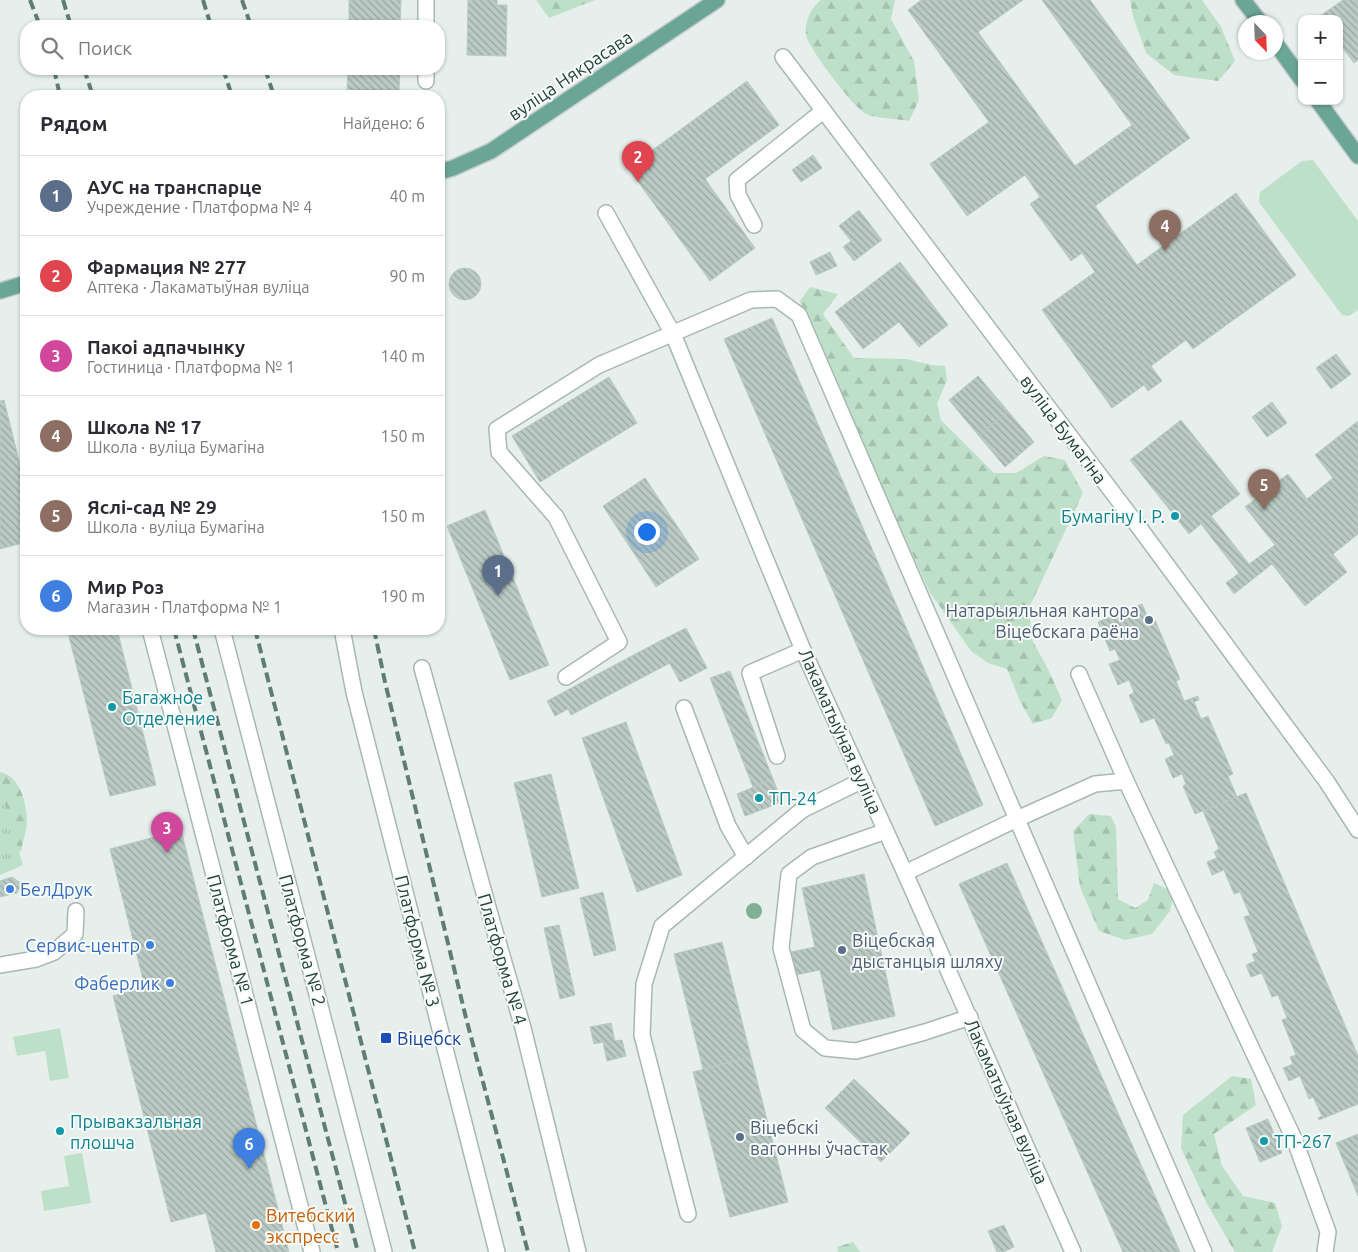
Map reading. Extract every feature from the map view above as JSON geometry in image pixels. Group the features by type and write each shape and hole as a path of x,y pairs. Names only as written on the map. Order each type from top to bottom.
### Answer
{"main road":[{"name":"вуліца Някрасава","path":"445,170 491,151 717,0"},
{"path":"1243,0 1255,15"},
{"path":"1283,54 1298,74"},
{"path":"1321,105 1358,156"},
{"path":"0,291 20,286"}],"street":[{"path":"426,0 426,20"},
{"name":"вуліца Бумагіна","path":"783,57 1140,530 1327,782 1358,830"},
{"path":"754,224 738,195 737,180 824,111"},
{"name":"Лакаматыўная вуліца","path":"606,213 674,334 804,650 970,1017 1073,1252"},
{"path":"566,677 619,642 556,516 499,452 497,429 599,365 752,300 777,299 799,315 1204,1252"},
{"name":"Платформа № 1","path":"152,635 312,1252"},
{"name":"Платформа № 2","path":"224,635 384,1252"},
{"name":"Платформа № 3","path":"343,635 354,692 497,1252"},
{"path":"777,756 750,673 804,650"},
{"name":"Платформа № 4","path":"422,668 523,1028 578,1252"},
{"path":"1080,674 1126,780 1295,1141 1328,1232 1325,1252"},
{"path":"684,708 728,826 746,857"},
{"path":"688,1214 644,1042 644,984 662,926 802,810 863,780"},
{"path":"905,873 1095,784 1126,780"},
{"path":"886,831 864,837 812,857 789,874 780,948 803,1030 825,1048 856,1051 925,1032 970,1017"},
{"path":"0,965 36,959 54,952 75,934 76,911"}],"green space":[{"path":"536,0 595,0 549,18"},
{"path":"821,0 895,0 891,19 914,61 919,100 909,121 866,114 843,91 824,66 810,45 806,33 808,17"},
{"path":"1130,0 1202,0 1221,27 1235,61 1218,81 1174,75 1146,53 1133,16"},
{"path":"1313,160 1358,221 1358,310 1349,316 1342,315 1259,202 1260,192 1302,161"},
{"path":"810,287 838,294 823,314 854,358 906,359 945,366 947,380 937,404 941,420 994,473 1016,473 1044,456 1065,460 1083,493 1029,608 1032,640 1062,700 1052,718 1033,724 1020,701 1007,669 988,663 971,651 929,591 809,325 800,301"},
{"path":"0,772 7,774 13,779 21,790 27,820 21,851 0,865"},
{"path":"0,787 23,865 0,875"},
{"path":"1089,814 1111,816 1116,827 1118,899 1135,908 1148,900 1154,883 1167,889 1173,897 1170,911 1152,934 1125,940 1099,931 1080,887 1073,831"},
{"path":"60,1028 69,1078 50,1081 45,1051 17,1056 13,1037"},
{"path":"1232,1076 1251,1079 1256,1105 1214,1134 1222,1166 1243,1196 1275,1203 1282,1226 1272,1252 1235,1252 1207,1204 1181,1148 1183,1115"},
{"path":"82,1153 91,1203 44,1211 41,1191 69,1186 64,1156"},
{"path":"853,1242 860,1252 838,1252 837,1247"}],"building":[{"path":"349,0 401,0 400,20 349,20"},
{"path":"468,0 497,0 497,5 507,5 506,56 467,55"},
{"path":"921,0 1023,0 978,32 1075,166 1132,125 1042,0 1090,0 1190,138 1095,206 1137,265 1236,193 1296,275 1193,349 1186,340 1151,366 1162,381 1148,391 1144,385 1112,408 1042,310 1095,272 1082,253 1071,261 1030,204 1040,197 1025,175 967,216 930,164 989,122 908,10"},
{"path":"1343,0 1358,0 1358,60 1354,63 1343,48 1343,15 1321,15"},
{"path":"348,75 400,75 399,90 347,90"},
{"path":"747,81 779,125 705,179 755,248 710,281 628,168"},
{"path":"813,155 822,168 801,182 792,170"},
{"path":"859,210 882,240 854,261 843,247 851,241 839,226"},
{"path":"830,252 837,266 816,275 810,262"},
{"path":"900,262 948,325 919,347 899,322 863,349 835,312"},
{"path":"465,268 477,272 481,284 477,296 465,300 453,296 449,284 453,272"},
{"path":"772,318 983,805 935,826 724,339"},
{"path":"1336,354 1351,374 1331,389 1316,368"},
{"path":"978,376 1008,411 979,436 949,400"},
{"path":"609,377 637,423 540,482 512,436"},
{"path":"4,400 20,465 20,544 0,549 0,401"},
{"path":"1272,402 1287,423 1267,437 1252,417"},
{"path":"1008,411 1034,442 1005,467 979,436"},
{"path":"1181,420 1240,494 1211,516 1249,564 1275,545 1245,507 1288,474 1307,499 1333,478 1315,455 1358,421 1358,534 1333,554 1347,572 1305,606 1272,564 1234,594 1226,583 1239,573 1201,524 1189,534 1130,460"},
{"path":"645,478 699,559 656,587 603,506"},
{"path":"485,510 549,665 510,680 447,526"},
{"path":"1142,604 1150,623 1155,620 1180,679 1176,681 1184,701 1198,696 1199,700 1194,702 1201,719 1208,716 1233,774 1228,776 1237,797 1195,814 1183,786 1186,784 1182,774 1173,778 1165,759 1174,755 1169,743 1166,744 1154,718 1141,723 1129,695 1134,693 1129,680 1118,685 1109,664 1120,660 1115,649 1110,651 1098,622"},
{"path":"686,628 707,668 680,682 658,642"},
{"name":"Багажное Отделение","path":"69,635 118,635 156,785 110,796"},
{"path":"658,642 670,663 571,715 568,709 555,716 547,701"},
{"path":"730,671 773,779 753,787 710,678"},
{"path":"626,722 682,875 637,892 582,738"},
{"path":"551,774 579,888 542,897 514,783"},
{"name":"ТП-24","path":"773,779 782,802 745,816 737,794"},
{"path":"1246,793 1358,1056 1358,1104 1319,1120 1318,1118 1322,1116 1313,1097 1309,1099 1300,1076 1289,1081 1283,1068 1293,1064 1290,1057 1296,1055 1282,1020 1287,1018 1278,995 1272,997 1262,973 1251,977 1246,965 1255,961 1252,954 1258,952 1244,917 1250,915 1240,892 1234,894 1224,870 1212,875 1207,862 1217,858 1214,852 1219,849 1203,811"},
{"path":"181,830 289,1252 216,1252 206,1213 171,1222 113,996 145,987 110,849"},
{"path":"1007,863 1180,1252 1123,1252 959,884"},
{"name":"Віцебская дыстанцыя шляху","path":"864,874 895,1016 833,1030 820,970 796,975 791,952 815,947 802,888"},
{"name":"БелДрук","path":"12,877 22,884 17,893 0,897 0,881"},
{"path":"603,892 616,950 594,956 580,898"},
{"path":"559,925 575,995 560,999 544,928"},
{"path":"722,942 751,1057 703,1069 674,954"},
{"path":"611,1023 615,1041 622,1040 626,1056 607,1061 603,1042 594,1044 590,1027"},
{"name":"Віцебскі вагонны ўчастак","path":"751,1057 788,1202 730,1217 693,1072"},
{"path":"854,1079 910,1133 881,1162 825,1108"},
{"name":"ТП-267","path":"1268,1119 1282,1153 1260,1162 1246,1128"},
{"path":"1358,1134 1358,1196 1336,1143"},
{"path":"1004,1225 1014,1247 1003,1252 997,1252 988,1231"}],"railway":[{"path":"30,0 38,20"},
{"path":"63,0 69,20"},
{"path":"203,0 209,20"},
{"path":"242,0 249,20"},
{"path":"55,75 59,90"},
{"path":"86,75 91,90"},
{"path":"225,75 230,90"},
{"path":"267,75 272,90"},
{"path":"176,635 338,1252"},
{"path":"195,635 358,1252"},
{"path":"257,635 415,1252"},
{"path":"375,635 466,1018 528,1252"}],"place":[{"name":"Фармация № 277","path":"638,182"},
{"name":"Школа № 17","path":"1165,251"},
{"name":"Яслі-сад № 29","path":"1264,510"},
{"name":"Бумагіну І. Р.","path":"1175,516"},
{"name":"АУС на транспарце","path":"498,596"},
{"name":"Натарыяльная кантора Віцебскага раёна","path":"1149,620"},
{"name":"Багажное Отделение","path":"112,707"},
{"name":"ТП-24","path":"759,798"},
{"name":"Пакоі адпачынку","path":"167,853"},
{"name":"БелДрук","path":"10,889"},
{"name":"Сервис-центр","path":"150,945"},
{"name":"Віцебская дыстанцыя шляху","path":"842,950"},
{"name":"Фаберлик","path":"170,983"},
{"name":"Віцебск","path":"386,1038"},
{"name":"Прывакзальная плошча","path":"60,1131"},
{"name":"Віцебскі вагонны ўчастак","path":"740,1137"},
{"name":"ТП-267","path":"1264,1141"},
{"name":"Мир Роз","path":"249,1169"},
{"name":"Витебский экспресс","path":"256,1225"}]}
